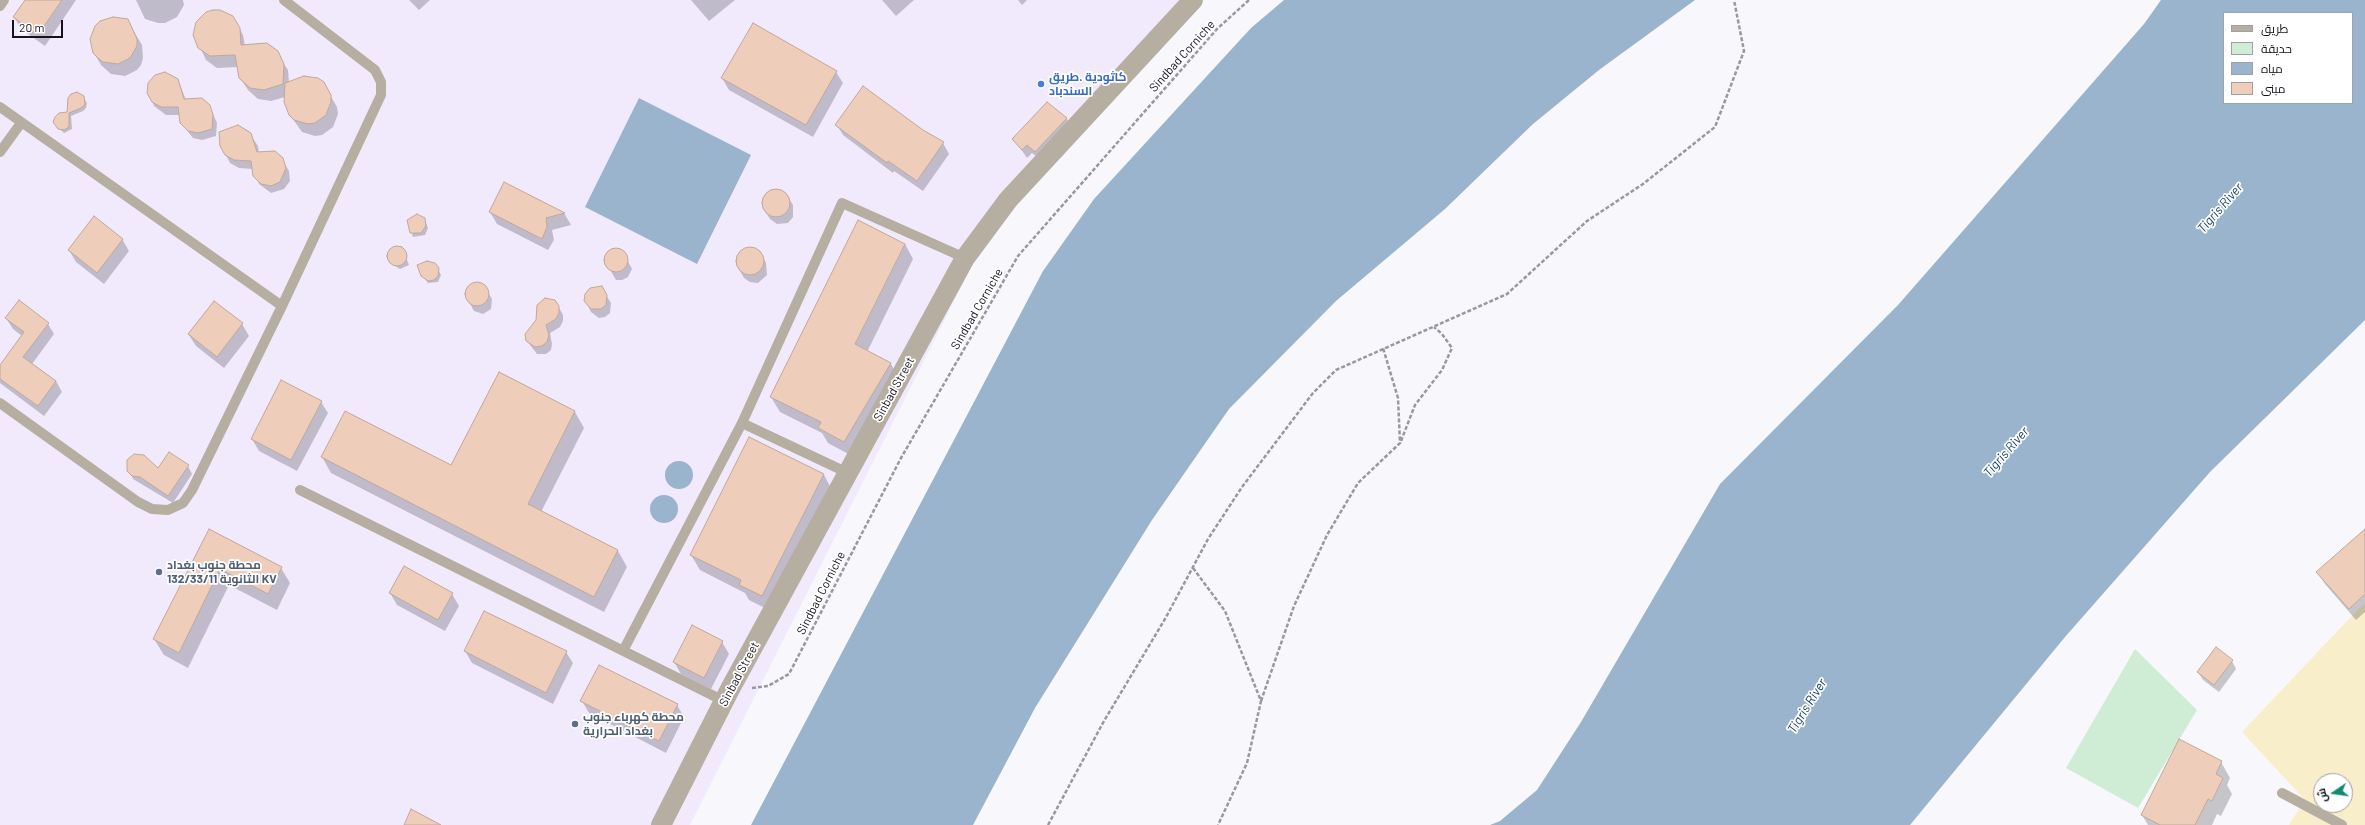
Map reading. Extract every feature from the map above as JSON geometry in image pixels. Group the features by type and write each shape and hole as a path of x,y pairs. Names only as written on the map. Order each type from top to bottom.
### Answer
{"street":[{"name":"Sinbad Street","path":"661,825 727,695 965,258 1008,200 1187,2"}],"lane":[{"path":"0,6 4,0"},
{"path":"0,403 138,502 152,509 168,510 183,503 192,490 282,306 382,95 381,82 375,70 284,0"},
{"path":"0,107 20,123 282,306"},
{"path":"0,152 20,123"},
{"path":"624,649 742,423 842,203 965,258"},
{"path":"742,423 848,473"},
{"path":"300,490 624,649 727,695"},
{"path":"2282,793 2342,825"}],"path":[{"name":"Sindbad Corniche","path":"727,695 768,686 789,674 901,458 1018,256 1217,29 1249,0"},
{"path":"1048,825 1104,721 1208,539 1242,488 1313,393 1336,370 1507,294 1587,221 1643,184 1715,127 1744,51 1734,0"},
{"path":"1218,825 1247,763 1261,701 1294,606 1327,535 1358,483 1400,443 1415,404 1442,370 1452,348 1442,334 1434,327"},
{"path":"1383,348 1398,398 1400,443"},
{"path":"1193,567 1202,583 1225,611 1261,701"}],"shaded area":[{"path":"0,0 1195,0 998,214 690,825 0,825"}],"green space":[{"path":"2135,649 2197,710 2138,808 2066,768"}],"sand":[{"path":"2365,602 2365,825 2289,825 2305,800 2242,732"}],"water":[{"path":"1284,0 1695,0 1599,70 1533,124 1445,209 1336,301 1229,409 1152,520 1035,708 973,825 751,825 1043,271 1094,199 1251,28"},
{"name":"Tigris River","path":"2161,0 2365,0 2365,320 2210,472 2065,637 1910,825 1490,825 1500,821 1537,790 1581,722 1720,484 1898,305 2144,24"},
{"path":"639,98 751,155 697,264 585,207"},
{"path":"679,461 685,462 689,465 692,469 692,481 689,485 685,488 679,489 673,488 669,485 666,481 665,475 666,469 669,465 673,462"},
{"path":"664,495 670,496 674,499 677,503 677,515 674,519 670,522 664,523 658,522 654,519 651,515 650,509 651,503 654,499 658,496"}],"building":[{"path":"25,0 62,0 38,35 13,17"},
{"path":"220,10 233,16 240,28 241,45 267,43 278,51 284,64 283,84 264,90 250,88 239,78 235,55 210,56 198,48 193,35 196,22 206,12"},
{"path":"113,17 128,19 137,39 137,46 130,58 118,64 103,62 98,58 93,53 90,39 95,26 100,21"},
{"path":"753,23 837,71 806,125 721,78"},
{"path":"165,72 178,79 184,99 202,98 210,105 213,115 212,129 198,133 188,131 180,123 178,107 161,107 152,102 147,93 148,83 155,75"},
{"path":"304,76 318,78 324,82 331,95 331,102 326,115 315,123 308,124 294,120 289,115 284,102 285,83"},
{"path":"863,86 923,130 944,142 917,181 888,161 887,163 835,125"},
{"path":"77,92 84,96 85,104 81,108 69,113 69,127 64,130 58,129 53,122 55,117 59,113 67,112 68,98 71,94"},
{"path":"1047,102 1067,118 1035,152 1027,145 1022,150 1012,139"},
{"path":"238,125 251,133 257,152 275,151 283,158 286,168 280,182 271,186 261,184 253,176 251,161 234,160 225,155 220,146 219,132"},
{"path":"504,182 565,213 546,218 547,227 542,239 489,212"},
{"path":"776,189 786,193 790,203 786,213 776,217 766,213 762,203 766,193"},
{"path":"417,214 425,218 426,226 421,233 410,233 407,220"},
{"path":"94,216 123,239 97,273 68,250"},
{"path":"858,220 905,244 855,344 891,363 844,442 818,428 821,422 770,397"},
{"path":"397,246 404,249 407,256 404,263 397,266 390,263 387,256 390,249"},
{"path":"750,247 756,248 760,251 763,255 763,267 760,271 756,274 750,275 744,274 740,271 737,267 736,261 737,255 740,251 744,248"},
{"path":"616,248 621,249 627,255 627,265 621,271 616,272 611,271 605,265 604,260 605,255 611,249"},
{"path":"427,261 435,263 439,268 438,276 434,280 428,281 421,276 417,265"},
{"path":"477,282 482,283 488,289 488,299 482,305 477,306 472,305 466,299 465,294 466,289 472,283"},
{"path":"602,286 607,295 606,305 601,309 591,309 584,301 585,294 590,288"},
{"path":"545,298 555,300 559,306 559,313 556,319 546,325 549,335 547,342 542,346 535,347 526,341 525,334 536,320 537,305"},
{"path":"19,300 49,323 23,357 56,381 38,406 0,379 0,365 24,332 5,318"},
{"path":"214,301 243,323 217,357 188,334"},
{"path":"499,372 575,411 528,504 618,550 594,597 321,457 345,411 451,465"},
{"path":"281,380 322,401 291,460 251,439"},
{"path":"749,437 824,474 762,596 739,585 741,580 690,555"},
{"path":"169,452 189,465 168,496 140,477 132,476 127,471 127,460 134,454 144,455 158,468"},
{"path":"209,529 282,567 268,594 220,569 179,653 153,639"},
{"path":"2365,529 2365,594 2349,609 2316,572"},
{"path":"404,566 453,593 438,620 389,593"},
{"path":"484,611 567,651 546,693 464,651"},
{"path":"692,625 723,641 704,678 673,662"},
{"path":"2216,647 2233,660 2214,685 2197,672"},
{"path":"599,665 678,704 659,741 580,701"},
{"path":"2179,739 2222,761 2216,774 2223,778 2212,801 2208,799 2195,825 2160,825 2141,815"},
{"path":"411,809 441,825 404,825"}],"place":[{"name":"كاثودية .طريق السندباد","path":"1041,84"},
{"name":"محطة جنوب بغداد الثانوية 132/33/11 KV","path":"159,572"},
{"name":"محطة كهرباء جنوب بغداد الحرارية","path":"575,724"}]}
